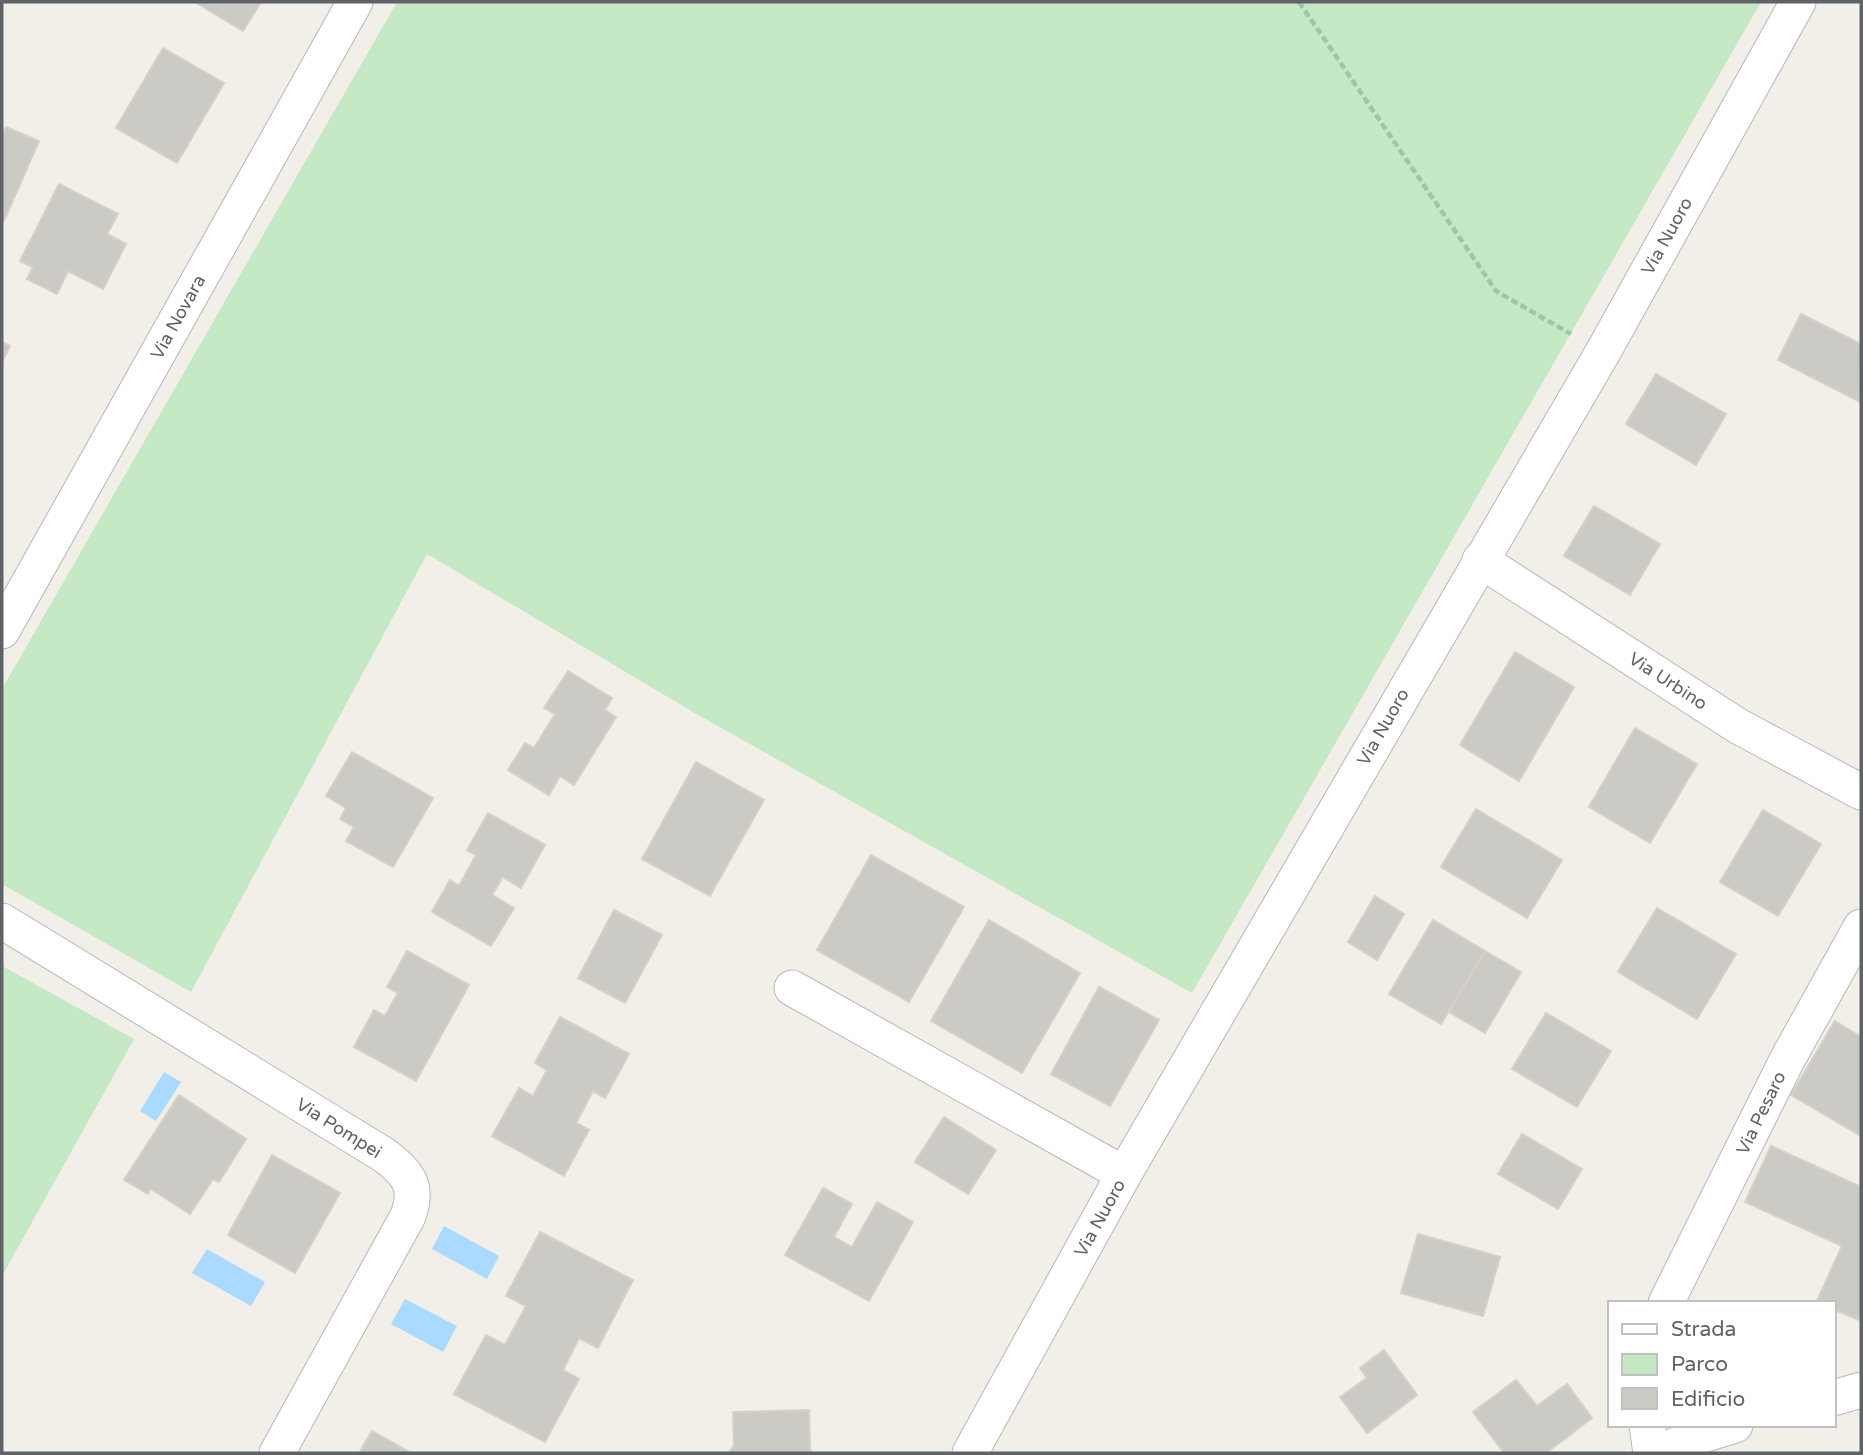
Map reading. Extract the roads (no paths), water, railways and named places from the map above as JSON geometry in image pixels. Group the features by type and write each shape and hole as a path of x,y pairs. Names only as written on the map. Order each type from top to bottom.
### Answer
{"street":[{"name":"Via Novara","path":"2,631 355,2"},
{"name":"Via Nuoro","path":"970,1453 1124,1174 1603,352 1798,2"},
{"name":"Via Urbino","path":"1480,560 1738,726 1861,792"},
{"name":"Via Pompei","path":"2,921 384,1155 396,1164 411,1183 413,1194 408,1216 277,1453"},
{"name":"Via Pesaro","path":"1667,1301 1787,1060 1861,927"},
{"path":"792,988 1124,1174"},
{"path":"1835,1397 1861,1390"},
{"path":"1647,1427 1651,1453"},
{"path":"1657,1453 1728,1427"}],"water":[{"path":"164,1072 181,1082 156,1121 140,1111"},
{"path":"444,1226 499,1256 487,1279 432,1249"},
{"path":"207,1249 265,1282 251,1306 192,1273"},
{"path":"405,1299 457,1326 443,1352 391,1324"}]}
